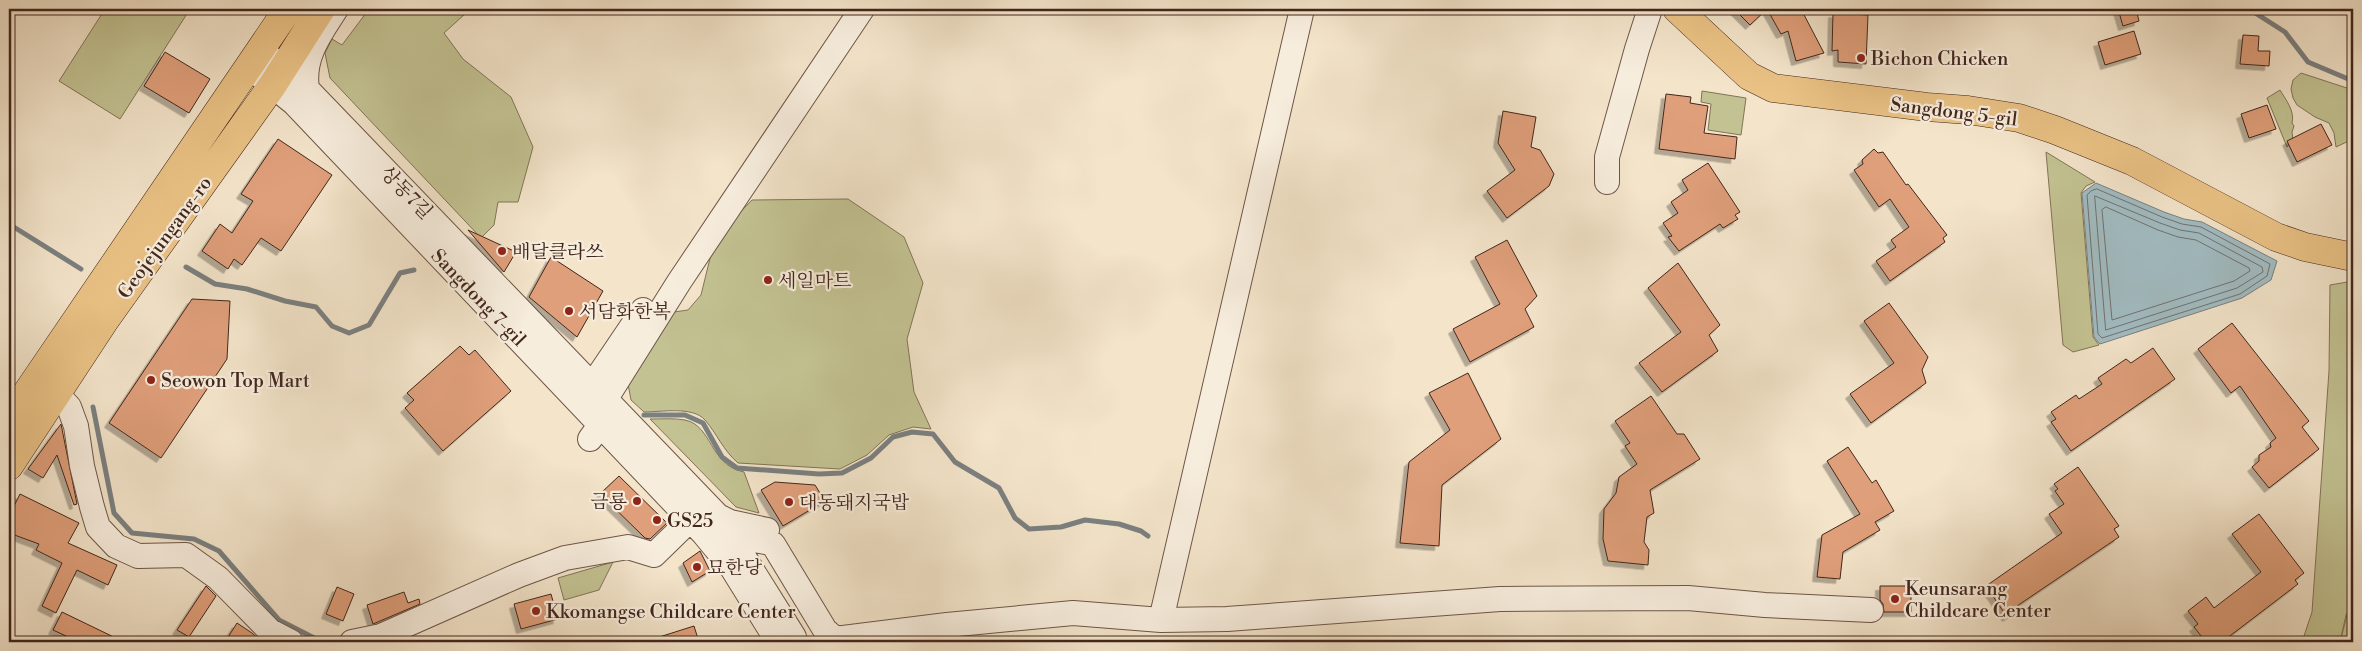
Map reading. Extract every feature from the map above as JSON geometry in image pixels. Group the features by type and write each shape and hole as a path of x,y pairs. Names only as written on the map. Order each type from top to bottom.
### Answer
{"main road":[{"name":"Geojejungang-ro","path":"9,419 288,9"},
{"name":"Geojejungang-ro","path":"9,466 105,320 278,77 321,9"},
{"name":"Sangdong 5-gil","path":"1677,9 1749,76 1768,86 1782,90 1927,108 1968,110 2019,118 2055,130 2132,161 2276,237 2305,247 2353,257"},
{"name":"Sangdong 5-gil","path":"1698,9 1759,62 1776,70 1969,95 2020,104 2062,115 2119,139 2284,222 2320,235 2353,240"}],"street":[{"path":"181,213 200,205 272,107 300,96 306,64 315,41 336,9"},
{"path":"593,415 844,9"},
{"path":"593,415 610,392 679,282 862,9"},
{"path":"1156,613 1285,9"},
{"path":"1156,613 1302,9"},
{"path":"1637,9 1603,122 1596,154 1601,182 1644,24 1650,9"},
{"name":"Sangdong 7-gil","path":"254,58 300,96 593,415 698,526 786,640"},
{"path":"34,381 58,394 70,407 76,426 82,466 98,527 116,546 138,556 186,555 218,578 270,631 291,642"},
{"path":"593,415 715,513 730,522 784,535 780,544"},
{"path":"715,513 755,572"},
{"path":"353,642 381,636 519,575 565,558 628,547 654,555 698,526 712,537 734,540 757,540 780,544"},
{"path":"780,544 825,630 835,639 947,625 1073,613 1156,613 1227,619 1500,599 1688,598 1765,605 1872,602"},
{"path":"780,544 767,545 755,555 753,565 786,640"}],"shaded area":[{"path":"105,9 190,9 120,119 59,81"},
{"path":"369,9 460,9 465,14 444,33 463,59 511,97 533,147 518,202 498,202 494,225 481,238 330,78 325,53 332,39 342,45"},
{"path":"2301,73 2353,90 2353,139 2336,147 2334,133 2329,123 2315,117 2297,105 2291,89 2293,80"},
{"path":"2280,90 2291,110 2294,126 2292,132 2293,140 2287,147 2267,98"},
{"path":"1702,91 1746,98 1741,135 1708,130 1711,104 1701,102"},
{"path":"2046,152 2095,182 2086,186 2081,193 2093,337 2099,345 2073,352 2063,345"},
{"path":"848,199 904,237 923,283 907,339 914,392 931,429 913,427 889,435 867,455 840,469 738,463 700,416 685,411 644,412 631,400 628,384 674,312 688,310 701,295 715,238 752,200"},
{"path":"2353,281 2353,600 2346,615 2340,642 2302,642 2312,612 2329,371 2330,285"},
{"path":"650,419 685,420 701,430 724,462 744,472 759,513 736,507"},
{"path":"613,562 599,590 564,600 558,578"},
{"path":"2353,602 2353,642 2340,642 2347,615"}],"water":[{"path":"2096,183 2164,212 2184,219 2202,222 2277,261 2271,280 2242,298 2100,344 2094,337 2082,193"}],"building":[{"path":"1734,9 1767,9 1750,25"},
{"path":"1767,9 1801,9 1824,53 1796,61 1788,31 1781,34"},
{"path":"2118,9 2136,9 2139,21 2123,26"},
{"path":"1833,13 1868,15 1866,64 1838,62 1838,50 1832,51"},
{"path":"2134,31 2141,54 2105,65 2098,42"},
{"path":"2243,35 2259,36 2258,51 2270,51 2269,66 2240,64"},
{"path":"165,52 210,79 189,113 144,86"},
{"path":"1666,94 1691,97 1690,103 1708,106 1704,133 1737,137 1735,159 1659,149"},
{"path":"2267,105 2276,129 2249,138 2241,114"},
{"path":"1503,111 1536,117 1531,147 1540,150 1554,174 1549,186 1507,218 1487,191 1515,170 1498,143"},
{"path":"2321,124 2332,145 2297,162 2287,141"},
{"path":"278,139 332,175 281,251 261,238 242,265 234,259 228,269 202,251 220,224 232,233 253,201 241,194"},
{"path":"1874,149 1878,153 1883,152 1906,185 1908,184 1947,235 1943,238 1945,242 1890,281 1876,261 1896,247 1891,240 1909,227 1890,199 1879,207 1854,170 1863,164 1862,160"},
{"path":"1708,163 1740,212 1735,215 1738,219 1723,228 1720,224 1679,251 1668,237 1672,236 1663,223 1678,213 1671,202 1688,190 1682,180"},
{"path":"468,230 516,252 504,272"},
{"path":"1507,240 1537,296 1525,309 1534,327 1470,362 1453,329 1500,304 1475,257"},
{"path":"551,257 603,291 577,337 529,297"},
{"path":"1678,263 1720,325 1709,335 1718,351 1662,392 1639,363 1681,332 1648,288"},
{"path":"192,299 230,301 227,359 161,458 109,423"},
{"path":"1889,303 1928,357 1922,370 1926,383 1871,423 1850,394 1894,363 1864,321"},
{"path":"2232,323 2309,421 2302,427 2319,449 2269,488 2252,467 2259,461 2259,455 2271,447 2270,443 2276,438 2240,386 2231,393 2198,349"},
{"path":"460,346 469,355 475,350 511,391 443,451 405,408 414,400 407,393"},
{"path":"2153,348 2175,379 2071,451 2051,422 2056,419 2051,412 2076,395 2079,399 2102,384 2098,378 2126,359 2131,363"},
{"path":"1468,373 1501,439 1442,485 1439,546 1400,543 1409,462 1450,430 1429,393"},
{"path":"1651,396 1677,434 1684,434 1700,459 1650,490 1654,513 1647,517 1644,542 1649,550 1648,565 1608,561 1603,539 1604,509 1616,493 1619,477 1637,464 1625,446 1630,443 1615,421"},
{"path":"61,424 77,504 74,505 57,455 43,478 28,469"},
{"path":"1848,447 1872,483 1876,480 1894,511 1875,522 1880,530 1843,552 1840,579 1817,577 1822,535 1860,514 1827,461"},
{"path":"2078,467 2119,526 2114,529 2119,537 2017,606 2019,609 2007,617 1986,586 2062,533 2049,514 2064,504 2055,491 2058,489 2054,484"},
{"path":"619,476 667,523 650,539 645,538 600,494"},
{"path":"775,482 815,485 825,501 783,526 761,490"},
{"path":"20,494 79,523 68,543 117,565 108,585 77,570 56,613 42,606 62,563 36,550 39,544 9,533 9,516"},
{"path":"2259,514 2304,573 2295,580 2298,584 2222,642 2206,642 2194,627 2198,624 2188,611 2206,597 2214,608 2261,572 2232,534"},
{"path":"700,551 710,571 692,582 683,563"},
{"path":"206,586 216,596 189,637 177,630"},
{"name":"Keunsarang Childcare Center","path":"1880,586 1911,586 1911,612 1884,612 1883,604 1880,600"},
{"path":"337,587 354,594 343,621 326,614"},
{"path":"404,592 408,603 419,599 420,604 373,624 367,605"},
{"name":"Kkomangse Childcare Center","path":"551,594 558,619 521,629 514,604"},
{"path":"62,612 124,642 79,642 53,630"},
{"path":"237,623 252,633 262,642 225,642"},
{"path":"694,626 699,642 653,642 653,639"}],"waterway":[{"path":"2249,9 2285,32 2308,62 2353,81"},
{"path":"9,224 81,269"},
{"path":"186,267 215,284 247,289 285,301 316,307 332,326 349,333 369,325 400,273 414,270"},
{"path":"93,407 114,513 132,533 194,539 219,551 279,620 322,642"},
{"path":"644,415 685,415 703,423 722,457 737,468 819,474 842,473 871,458 893,437 912,432 933,434 955,462 999,488 1015,518 1029,529 1061,527 1085,520 1119,524 1141,531 1148,536"}],"place":[{"name":"Bichon Chicken","path":"1861,58"},
{"name":"배달클라쓰","path":"502,251"},
{"name":"세일마트","path":"768,280"},
{"name":"서담화한복","path":"569,311"},
{"name":"Seowon Top Mart","path":"151,380"},
{"name":"금룡","path":"637,501"},
{"name":"대동돼지국밥","path":"789,502"},
{"name":"GS25","path":"657,520"},
{"name":"묘한당","path":"697,567"},
{"name":"Keunsarang Childcare Center","path":"1895,599"},
{"name":"Kkomangse Childcare Center","path":"536,611"}]}
